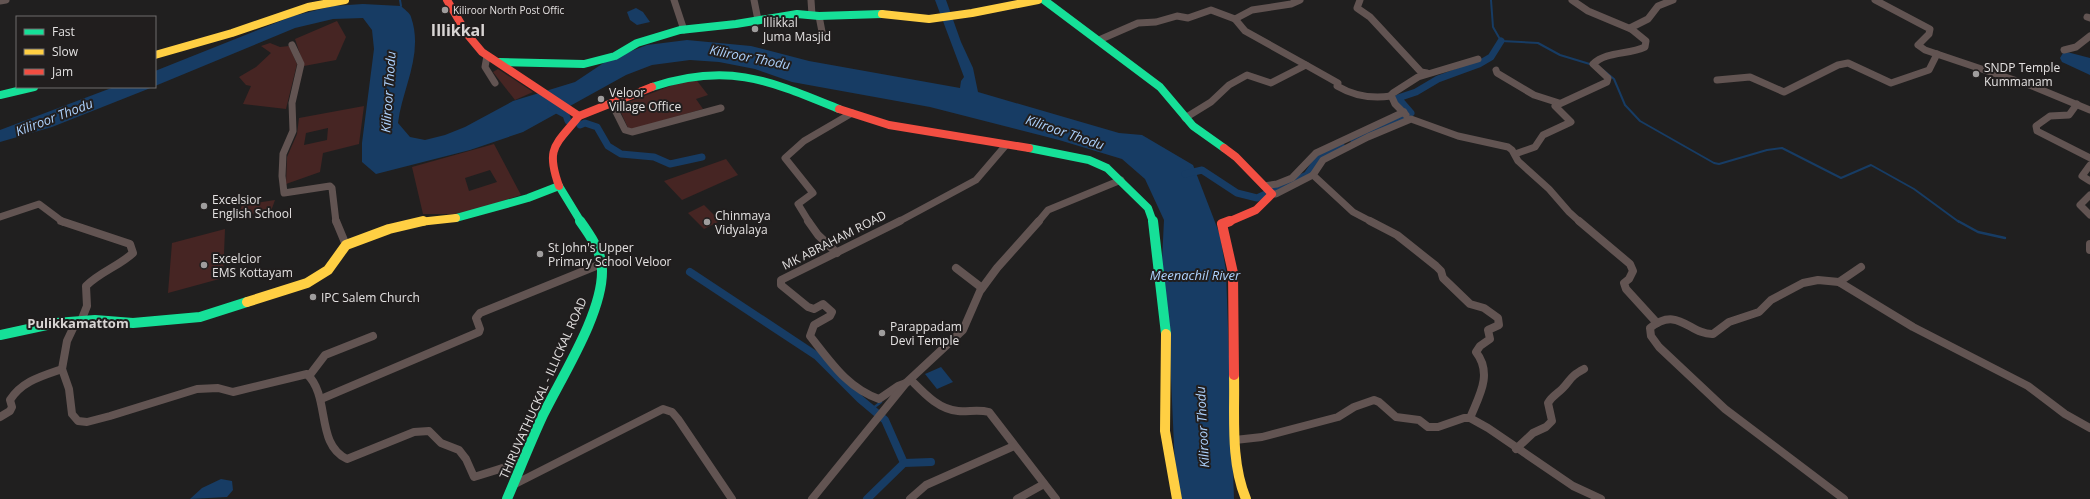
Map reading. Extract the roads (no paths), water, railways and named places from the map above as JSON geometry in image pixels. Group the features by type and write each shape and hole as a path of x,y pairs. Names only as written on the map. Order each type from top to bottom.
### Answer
{"main road":[{"path":"156,54 232,33 308,7 345,0"},
{"path":"447,0 467,34 487,56 499,62 577,114 612,104 676,79 692,75 721,73 744,74 767,80 862,118 903,128 969,137 1089,160 1107,168 1148,208 1153,219 1161,278 1166,336 1165,430 1177,499"},
{"path":"499,62 584,64 615,56 637,43 659,35 797,14 816,15 874,13 929,19 972,13 1037,0"},
{"path":"1044,0 1160,87 1185,118 1211,141 1236,157 1272,194 1266,203 1252,214 1222,224 1233,273 1235,440 1241,491 1246,499"},
{"path":"0,95 30,88"},
{"name":"THIRUVATHUCKAL - ILLICKAL ROAD","path":"507,499 522,462 588,319 599,291 602,270 598,252 559,186 553,170 551,153 556,142 577,114"},
{"path":"0,336 56,323 96,320 133,323 200,317 313,280 328,270 346,245 414,222 465,217 487,211 559,186"}],"street":[{"path":"0,1 6,0"},
{"path":"674,0 684,30"},
{"path":"754,0 758,20"},
{"path":"811,0 823,37"},
{"path":"1235,20 1252,10 1291,4 1300,0"},
{"path":"1360,0 1357,8 1360,12 1370,17 1421,72 1427,73"},
{"path":"1515,154 1535,147 1539,136 1570,122 1555,106 1607,82 1608,78 1593,65 1602,57 1635,53 1645,47 1646,42 1631,29 1613,23 1579,7 1572,0"},
{"path":"1631,29 1648,18 1658,6 1673,0"},
{"path":"1875,0 1927,25 1930,29 1928,34 1918,45 1937,54 2011,78 2090,110"},
{"path":"1099,40 1138,23 1156,22 1177,16 1188,18 1211,10 1235,20 1240,23 1245,31 1330,77 1338,83 1337,86 1355,95 1375,99 1391,96 1408,82 1427,73 1478,59"},
{"path":"2064,50 2076,47 2090,36"},
{"path":"292,45 301,64 292,103 292,131 283,154 282,176 284,193 330,186 332,188 336,222 346,245"},
{"path":"1718,80 1750,77 1767,86 1784,92 1838,65 1848,63 1891,83 1929,70 1937,54"},
{"path":"487,56 485,66 495,83"},
{"path":"1185,118 1211,102 1230,85 1247,75 1272,83 1306,65"},
{"path":"1496,70 1497,73 1520,88 1551,102 1559,103"},
{"path":"1391,96 1398,107 1407,115 1458,136 1508,147 1515,154 1518,161 1549,189 1569,212 1630,264 1633,271 1629,279 1624,283 1626,289 1657,323"},
{"path":"612,104 625,130 628,132 721,108"},
{"path":"2078,104 2069,115 2050,116 2036,126 2037,131 2090,158"},
{"path":"837,253 818,235 800,209 798,204 799,202 813,193 785,158 786,153 800,143 852,113"},
{"path":"1272,194 1276,194 1312,175 1323,160 1347,149 1407,115"},
{"path":"1264,186 1277,184 1292,178 1316,153 1407,115"},
{"name":"MK ABRAHAM ROAD","path":"908,381 879,399 869,397 843,378 810,336 814,325 830,316 832,312 824,304 814,309 808,307 781,284 781,280 837,253 976,180 1006,145"},
{"path":"2090,165 2082,176 2090,181"},
{"path":"1312,175 1353,212 1405,240 1436,266 1441,272 1443,278 1470,304 1484,308 1498,318 1499,325 1488,330 1490,339 1480,346 1476,352 1485,364 1485,379 1470,418"},
{"path":"812,499 908,381 963,330 982,288 997,268 1025,238 1048,210 1121,180"},
{"path":"2090,195 2080,205 2090,215"},
{"path":"0,217 39,204 61,221 130,244 133,252 126,260 94,277 86,286 87,306 67,340 62,369 68,389 72,414 78,421 87,422 197,389 218,388 233,392 297,375 307,374 317,386 331,448 340,458 347,459 414,432 429,431 440,443 451,444 461,450 474,477 522,462"},
{"path":"2090,244 2090,250"},
{"path":"321,399 479,332 480,329 476,318 480,314 601,264"},
{"path":"1839,282 1861,267"},
{"path":"956,268 982,288"},
{"path":"1844,499 1726,410 1659,347 1651,336 1650,328 1657,323 1678,319 1685,320 1703,333 1708,335 1713,334 1729,322 1759,312 1771,300 1803,283 1818,280 1839,282 1913,327 2028,386 2065,414 2090,428"},
{"path":"309,376 325,355 373,336"},
{"path":"0,417 10,411 12,407 10,400 15,390 62,369"},
{"path":"1516,449 1533,433 1546,427 1552,422 1548,403 1552,396 1562,389 1572,375 1584,369"},
{"path":"908,381 929,398 948,408 956,411 980,408 989,412 1056,499"},
{"path":"1235,440 1262,437 1338,417 1354,407 1374,400 1396,417 1412,418 1428,427 1438,427 1464,418 1470,418 1488,428 1516,449 1573,486 1601,499"},
{"path":"513,485 663,409 672,412 678,419 732,499"},
{"path":"910,499 926,485 1014,446"},
{"path":"1017,499 1044,484"}],"water":[{"name":"Meenachil River","path":"935,0 946,0 961,42 973,68 978,92 1119,133 1142,135 1193,165 1220,235 1226,271 1234,499 1182,499 1175,468 1170,356 1162,261 1164,220 1145,179 1122,159 1059,140 930,107 792,82 755,69 719,62 690,60 652,65 626,75 523,132 470,150 376,174 362,162 362,143 374,49 372,30 363,18 333,19 295,28 156,86 156,71 293,16 333,6 363,4 401,6 410,16 414,31 414,58 398,123 410,137 425,140 445,135 465,127 513,101 575,82 608,60 647,45 687,40 751,46 809,61 960,88 961,81 964,77"},
{"path":"636,8 643,12 650,22 637,25 630,20 627,12"},
{"path":"2067,52 2090,58 2090,75 2062,62 2060,58 2063,53"},
{"name":"Kiliroor Thodu","path":"111,88 150,88 52,127 0,142 0,130"},
{"path":"941,367 953,382 937,389 925,374"},
{"path":"221,479 232,481 233,490 227,497 190,499 202,488"}],"waterway":[{"path":"400,0 401,6"},
{"path":"1491,0 1493,27 1501,41 1538,43 1560,55 1593,65"},
{"path":"1354,141 1411,113 1398,98 1416,92 1438,79 1479,64 1491,57 1501,41"},
{"path":"1603,70 1614,79 1625,105 1640,121 1714,163 1719,164 1767,150 1782,148 1841,178 1871,165 1914,189 1959,222"},
{"path":"551,107 566,115 568,121"},
{"path":"580,125 585,123 597,127 608,146 621,154 654,157 670,164 702,157"},
{"path":"1185,174 1202,170 1237,193 1257,198 1307,175 1320,156 1342,147"},
{"path":"1958,221 1978,232 2005,238"},
{"path":"690,272 817,356 860,399 885,420 904,463"},
{"path":"872,409 881,402"},
{"path":"904,463 931,462"},
{"path":"867,499 904,463"}],"place":[{"name":"Kiliroor North Post Offic","path":"445,10"},
{"name":"Illikkal Juma Masjid","path":"755,29"},
{"name":"SNDP Temple Kummanam","path":"1976,74"},
{"name":"Veloor Village Office","path":"601,99"},
{"name":"Excelsior English School","path":"204,206"},
{"name":"Chinmaya Vidyalaya","path":"707,222"},
{"name":"St John's Upper Primary School Veloor","path":"540,254"},
{"name":"Excelcior EMS Kottayam","path":"204,265"},
{"name":"IPC Salem Church","path":"313,297"},
{"name":"Parappadam Devi Temple","path":"882,333"}],"district":[{"name":"Illikkal","path":"458,30"},
{"name":"Pulikkamattom","path":"78,323"}]}
